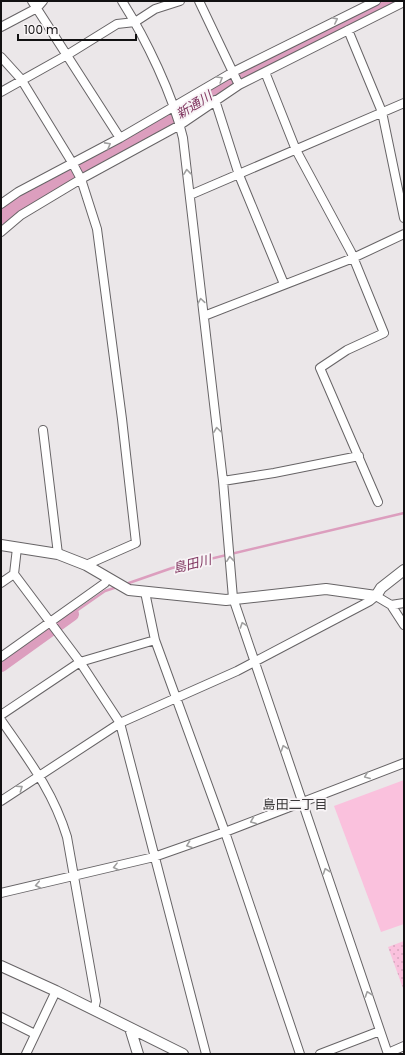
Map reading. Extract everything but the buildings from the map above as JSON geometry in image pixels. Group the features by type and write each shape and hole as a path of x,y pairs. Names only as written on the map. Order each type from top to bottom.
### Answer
{"street":[{"path":"1,27 34,4 43,1"},
{"path":"122,1 135,22 174,106 180,124 190,195 223,481 234,598 388,1053 404,1046"},
{"path":"1,92 21,79 67,55 117,24 135,22 155,9 180,1"},
{"path":"199,1 240,85"},
{"path":"1,204 18,192 74,165 233,72 376,1"},
{"path":"1,232 21,215 80,177 180,124 240,85 404,2"},
{"path":"34,4 120,138"},
{"path":"348,30 382,112 404,218"},
{"path":"1,57 21,79 74,165 80,177 100,239 136,543 86,565"},
{"path":"265,72 296,150 353,258 384,333 347,350 320,368 378,502"},
{"path":"215,100 239,175 284,284"},
{"path":"190,195 404,102"},
{"path":"204,316 353,258 404,234"},
{"path":"43,430 58,554"},
{"path":"223,481 274,473 359,456"},
{"path":"1,546 58,554 86,565 129,590 226,600 326,589 376,596 391,605 404,625"},
{"path":"17,548 14,574 80,662 120,723 206,1054"},
{"path":"1,801 120,723 255,662 370,601 376,596 381,588 404,570"},
{"path":"1,583 14,574"},
{"path":"1,657 105,583 107,577"},
{"path":"145,592 156,640 225,832 300,1054"},
{"path":"391,605 404,603"},
{"path":"1,715 80,662 156,640"},
{"path":"1,720 40,776 59,812 67,837 96,1001 94,1010"},
{"path":"1,893 154,857 225,832 302,801 404,763"},
{"path":"1,966 56,991 183,1054"},
{"path":"26,1054 56,991"},
{"path":"1,1018 35,1034"},
{"path":"130,1028 138,1054"},
{"path":"320,1054 380,1031"}],"shaded area":[{"path":"404,780 404,924 381,932 334,806"},
{"path":"404,941 404,991 388,947"}],"waterway":[{"name":"新通川","path":"1,217 21,203 188,110 242,73 390,1"},
{"name":"島田川","path":"126,584 172,568 404,513"},
{"name":"島田川","path":"72,614 105,591 117,587"},
{"name":"島田川","path":"1,665 72,614"}],"district":[{"name":"島田二丁目","path":"295,804"}]}
